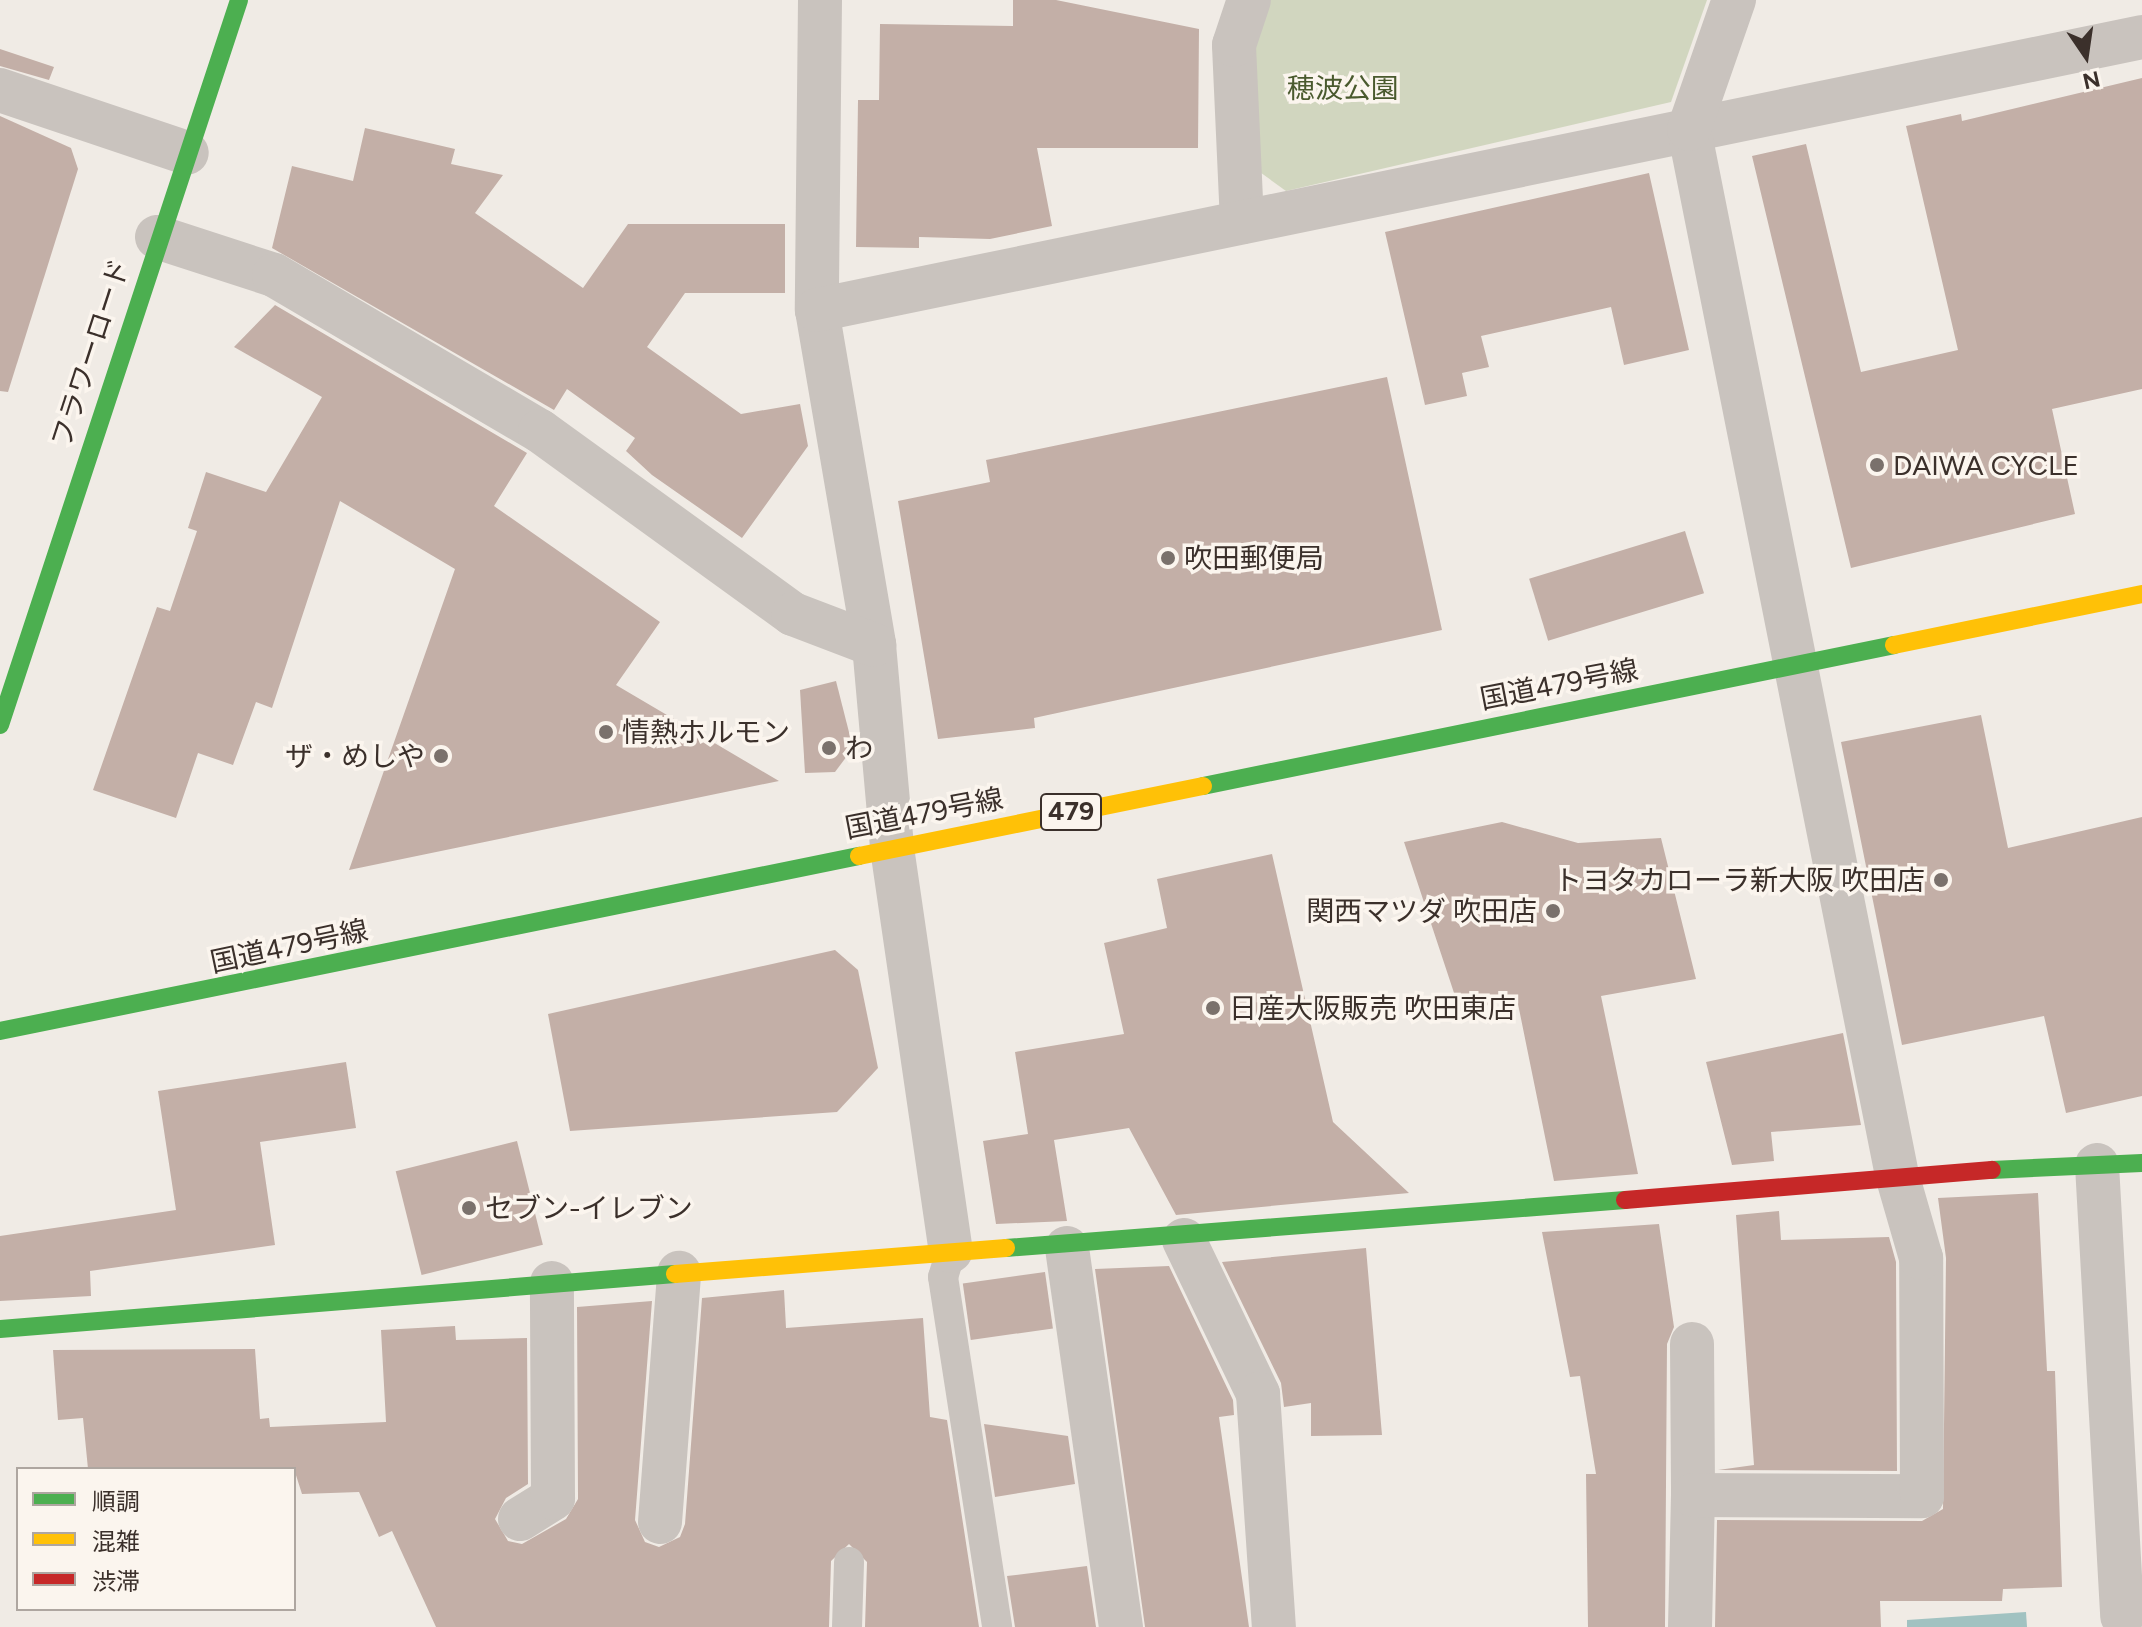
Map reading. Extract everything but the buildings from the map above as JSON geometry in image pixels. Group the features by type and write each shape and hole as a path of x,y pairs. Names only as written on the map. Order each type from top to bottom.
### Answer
{"main road":[{"name":"フラワーロード","path":"0,725 157,237 239,0"},
{"name":"国道479号線","path":"0,1031 2142,594"},
{"path":"0,1329 951,1251 1067,1248 1184,1240 1897,1175 2142,1163"}],"street":[{"path":"820,0 817,310 874,645 892,848 951,1251"},
{"path":"1242,222 1234,45 1249,0"},
{"path":"1693,1495 1922,1496 1921,1258 1897,1175 1689,129 1734,0"},
{"path":"817,310 2142,37"},
{"path":"0,90 187,153"},
{"path":"157,237 274,275 540,431 793,614 874,645"},
{"path":"2097,1165 2122,1616"},
{"path":"1184,1240 1258,1394 1274,1627"},
{"path":"1067,1248 1121,1627"},
{"path":"660,1522 679,1273"},
{"path":"520,1519 553,1498 552,1283"},
{"path":"1690,1627 1692,1344"}],"lane":[{"path":"951,1251 943,1277 997,1627"},
{"path":"847,1627 849,1562"}],"green space":[{"name":"穂波公園","path":"1269,0 1707,0 1671,102 1286,191 1257,170 1254,46"}],"water":[{"path":"2026,1612 2027,1627 1907,1627 1907,1620"}],"traffic: fast":[{"path":"0,725 239,0"},
{"path":"1203,786 1894,645"},
{"path":"0,1031 859,856"},
{"path":"1992,1170 2142,1163"},
{"path":"1006,1248 1625,1200"},
{"path":"0,1329 675,1274"}],"traffic: slow":[{"path":"1894,645 2142,594"},
{"path":"859,856 1203,786"},
{"path":"675,1274 1006,1248"}],"traffic: jam":[{"path":"1625,1200 1992,1170"}],"place":[{"name":"DAIWA CYCLE","path":"1877,465"},
{"name":"吹田郵便局","path":"1168,558"},
{"name":"情熱ホルモン","path":"606,732"},
{"name":"わ","path":"829,748"},
{"name":"ザ・めしや","path":"441,756"},
{"name":"トヨタカローラ新大阪 吹田店","path":"1941,880"},
{"name":"関西マツダ 吹田店","path":"1553,911"},
{"name":"日産大阪販売 吹田東店","path":"1213,1008"},
{"name":"セブン-イレブン","path":"469,1208"}]}
